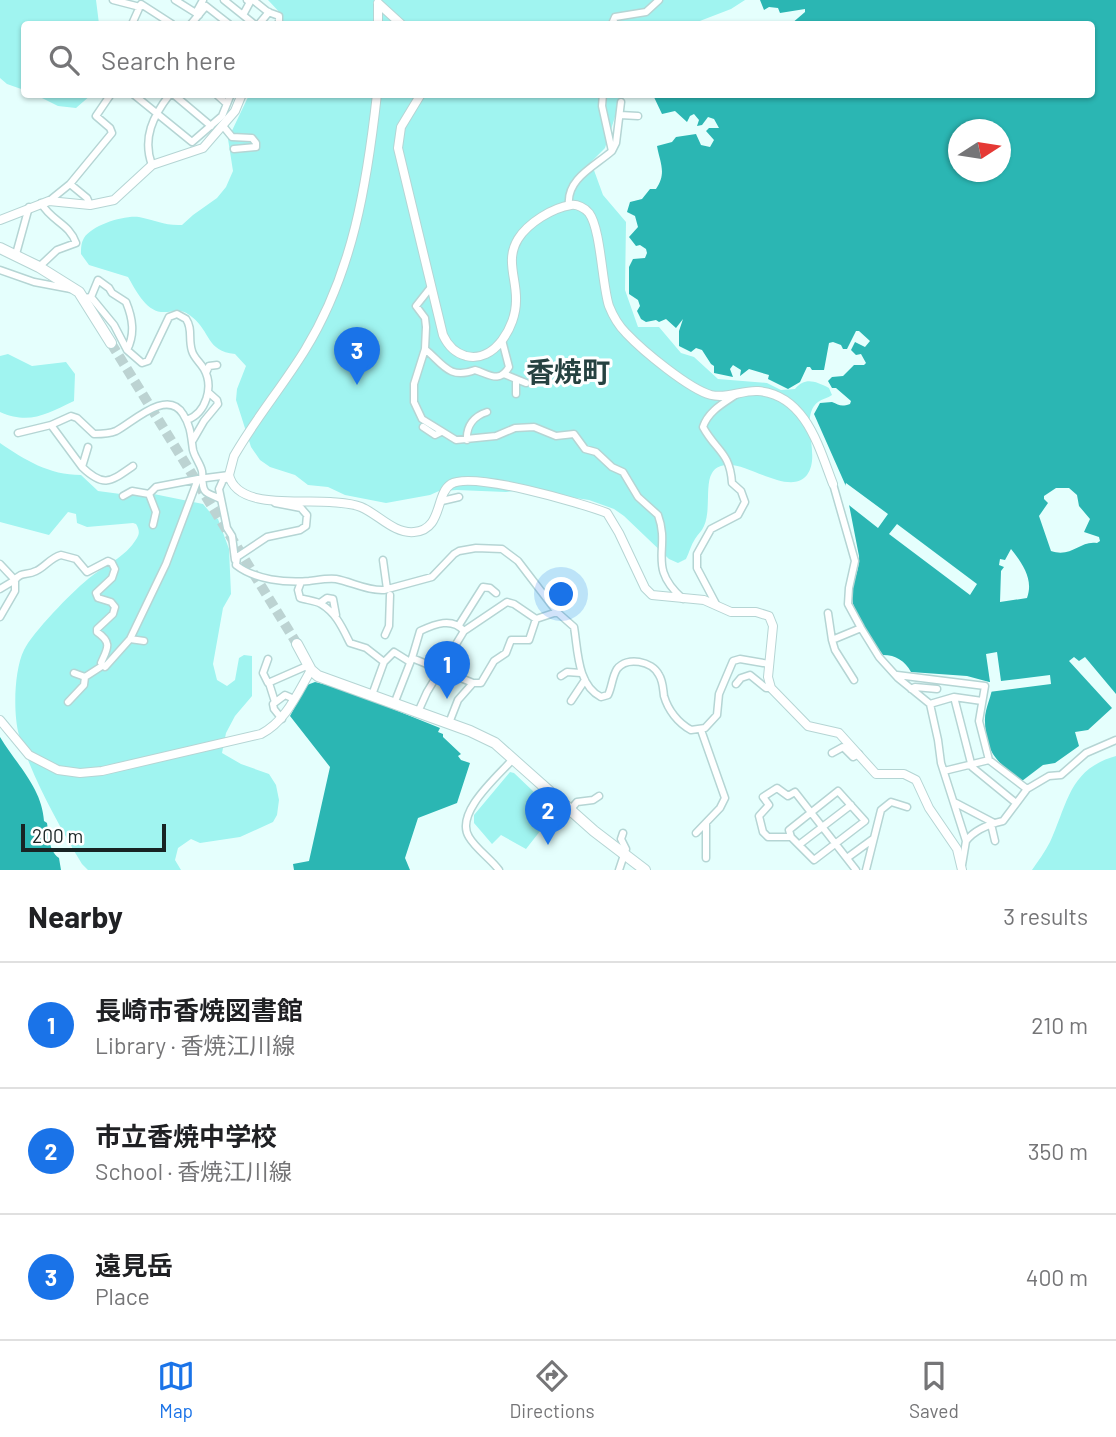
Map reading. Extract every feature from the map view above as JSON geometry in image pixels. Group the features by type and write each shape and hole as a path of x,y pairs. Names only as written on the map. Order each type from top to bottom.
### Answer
{"main road":[{"path":"5,253 39,267 88,298 111,343"},
{"path":"297,644 310,668 321,677 487,739 645,870"}],"street":[{"path":"113,0 140,7"},
{"path":"175,0 197,14"},
{"path":"193,21 203,0"},
{"path":"613,21 621,14 646,12 659,0"},
{"path":"228,1 252,21"},
{"path":"243,15 251,1 279,16 279,21"},
{"path":"377,1 378,21"},
{"path":"377,1 398,21"},
{"path":"133,21 141,4 168,21"},
{"path":"197,14 206,6 225,21"},
{"path":"260,21 269,12"},
{"path":"0,220 45,202 70,184 111,133 110,128 96,116 108,98"},
{"path":"138,98 192,142 222,116 230,98"},
{"path":"152,165 148,143 156,113 169,98"},
{"path":"177,98 211,126"},
{"path":"220,98 227,104"},
{"path":"45,202 90,205 117,198 152,165 203,148 235,111 240,98"},
{"path":"376,98 366,179 344,268 326,312 305,350 237,451 229,476 223,480 219,489 227,528 232,536 236,565 253,575 301,582 335,579 389,592 426,582 456,552 476,548 502,549 518,561 557,612 574,627 583,676 597,695 606,697 616,671 623,664 635,661 653,667 659,673 670,710 687,728 701,730 710,724 716,715 719,694 733,662 740,659 769,664"},
{"path":"419,98 401,127 398,148 443,335 452,348 462,355 478,356 492,351 502,340 515,314 517,299 511,259 518,239 530,225 569,205 585,209 592,219 608,305 625,332 646,352 695,388 708,394 722,397 759,391 781,398 799,411 814,435 833,484 855,561 847,598 879,657 911,689 933,703 954,697 982,701"},
{"path":"603,98 612,151"},
{"path":"569,205 569,194 580,177 612,151 616,143 621,102"},
{"path":"620,116 638,116"},
{"path":"223,126 232,137 253,138 256,143 256,147 250,149 234,149"},
{"path":"70,184 87,198 90,205"},
{"path":"39,267 58,250 76,243 68,228 54,220 45,202"},
{"path":"5,253 29,207"},
{"path":"0,270 34,282 72,288"},
{"path":"127,350 133,338 133,323 126,302 97,280 88,298 114,325 127,350 140,363 147,362 166,320 172,315 186,318 190,324 192,351 206,373 208,392 200,411 187,420"},
{"path":"431,287 416,306 426,322 425,349 416,376 414,402 422,419 456,440 496,436 515,428 534,427 556,436 574,434 585,449 596,452 612,467 623,472 638,497 658,515 663,572 670,586 684,599"},
{"path":"502,340 509,364 504,374"},
{"path":"425,349 451,373 475,370 490,377 504,374 526,383"},
{"path":"206,373 209,366 217,365"},
{"path":"516,379 516,394"},
{"path":"193,440 218,404 215,397 208,392"},
{"path":"716,604 697,568 697,554 711,529 738,515 745,502 741,491 733,482 726,455 710,440 703,427 705,418 739,393"},
{"path":"18,433 51,425 71,416 77,418 94,434 107,433 144,412 167,405 179,409 187,420 194,453 200,463 200,479 166,564 130,639 106,666 85,677 84,685 68,702"},
{"path":"467,440 468,427 477,415 487,412"},
{"path":"51,425 94,479 115,479 133,466"},
{"path":"422,427 435,435 441,432"},
{"path":"82,467 88,447"},
{"path":"143,509 153,488 229,476"},
{"path":"229,476 241,494 271,500 325,501 355,505 397,528 410,532 428,526 439,512 444,492 452,484 487,481 510,485 604,512 614,524 649,594 704,600 731,612 756,612 769,616 773,626 768,677 771,688 803,723 839,733 876,774 904,774 916,780 929,808 957,849 962,868"},
{"path":"200,479 206,492 220,499"},
{"path":"123,496 132,491 150,498 156,512 153,525"},
{"path":"442,502 460,496"},
{"path":"235,560 267,537 300,530 306,526 307,515 301,508 283,506 271,500"},
{"path":"0,589 20,574 38,571 61,555 76,559 87,572 111,562 115,569 114,574 96,593 98,598 111,601 115,607 113,614 97,629 108,644 102,666"},
{"path":"383,560 389,592 389,626 385,635"},
{"path":"0,564 15,580 15,591 0,617"},
{"path":"301,582 297,592 300,598 320,603 327,611 336,615"},
{"path":"418,712 482,587 490,588 496,593"},
{"path":"320,603 327,598 333,599 336,615 350,643 366,648 384,662"},
{"path":"394,704 420,631 440,623 462,628 507,602 536,619"},
{"path":"536,619 557,612"},
{"path":"828,613 835,650 854,680"},
{"path":"372,695 384,662 394,652 473,683 481,683 494,661 506,653 512,640 533,640 536,619"},
{"path":"832,640 861,628"},
{"path":"130,639 144,641"},
{"path":"268,659 263,673 266,682 270,683 274,709 282,719"},
{"path":"270,683 310,668"},
{"path":"0,720 29,755 58,770 80,773 102,771 256,736 282,719 310,668"},
{"path":"561,676 567,672 583,676"},
{"path":"74,673 85,677"},
{"path":"895,674 985,685 979,721 989,760 1027,789"},
{"path":"736,684 741,678 750,675 766,688 771,688"},
{"path":"572,701 583,676"},
{"path":"939,679 933,703 944,771 966,841"},
{"path":"449,723 458,700 473,683"},
{"path":"911,689 915,687 937,690"},
{"path":"275,702 285,695 294,698"},
{"path":"954,697 973,770 1016,803"},
{"path":"696,833 720,808 725,793 701,730"},
{"path":"962,868 966,841 970,835 1003,821 1027,789 1049,776 1061,775 1086,753 1116,740"},
{"path":"832,753 843,747 853,757 859,754"},
{"path":"499,870 470,839 465,822 472,805 513,759"},
{"path":"944,771 989,760"},
{"path":"790,785 856,870"},
{"path":"791,837 789,830 838,792 865,821 814,860 791,837 765,835 760,816 769,805 763,797 777,788 788,796 795,792"},
{"path":"570,810 577,802 593,800 598,796"},
{"path":"866,870 881,810 891,802 907,807"},
{"path":"954,802 993,823"},
{"path":"800,844 851,805"},
{"path":"706,823 706,858"},
{"path":"993,823 995,841"},
{"path":"619,870 626,849 621,839 622,833"},
{"path":"847,858 873,839"}],"shaded area":[{"path":"0,0 96,0 99,21 21,21 21,89 0,78"},
{"path":"268,0 745,0 731,9 700,21 283,21 283,16"},
{"path":"760,0 1116,0 1116,694 1085,657 1079,661 1074,657 1069,661 1112,708 1088,730 1075,732 1079,746 1055,763 1043,765 1022,781 1000,763 988,743 985,717 993,683 967,676 911,672 900,659 883,655 855,610 852,590 859,556 845,484 814,414 820,403 850,404 851,401 836,388 832,388 828,381 832,377 843,376 854,365 864,365 866,363 861,354 856,355 851,350 855,342 865,347 870,341 856,331 847,349 833,342 829,343 824,370 807,367 800,382 788,389 768,379 769,375 749,369 740,376 741,370 733,365 730,369 733,377 714,373 714,366 702,350 696,348 691,352 679,346 679,331 683,319 676,328 666,319 646,322 641,319 637,311 640,306 638,300 629,294 629,267 633,259 645,258 647,253 646,249 640,245 636,246 629,237 638,227 635,216 627,212 630,202 642,199 650,189 656,189 659,183 662,168 657,146 672,142 676,137 696,134 701,145 710,147 714,140 706,131 709,128 719,128 714,119 708,117 702,125 697,126 699,120 694,114 687,122 675,111 662,114 654,98 1095,98 1095,21 794,21 805,9 780,13 778,8 769,7 764,10","holes":["1056,488 1069,488 1077,495 1079,506 1090,519 1084,532 1099,537 1100,541 1058,553 1051,551 1039,516 1048,503 1044,496","1011,549 1023,566 1029,584 1027,598 1000,602 1001,571 1004,567 999,565 1000,559 1005,560"]},
{"path":"42,98 88,98 76,108 58,106"},
{"path":"248,98 621,98 605,148 591,162 603,195 626,222 625,290 638,327 659,327 681,353 694,357 718,379 767,383 781,390 795,389 810,381 829,388 832,395 818,402 812,409 812,457 807,475 799,481 790,482 734,465 716,469 710,478 704,526 686,559 678,563 669,559 624,516 614,509 589,500 521,490 457,490 439,491 386,503 345,495 328,487 308,485 295,475 270,467 260,460 251,447 236,400 237,389 246,366 235,354 214,345 198,323 187,314 180,311 155,310 141,298 128,277 89,265 81,254 84,238 101,225 117,219 139,217 170,225 182,225 217,198 226,187 233,171 228,139"},
{"path":"8,354 32,366 66,362 75,374 74,401 46,414 29,418 0,412 0,356"},
{"path":"0,443 28,461 48,469 81,475 98,491 128,495 139,491 203,504 218,519 229,549 231,594 223,608 213,664 217,680 227,686 235,680 239,658 244,655 252,656 252,696 235,716 226,733 222,753 241,764 269,774 276,785 279,800 273,822 240,837 200,843 191,839 178,848 175,860 181,870 88,870 82,864 47,801 19,735 15,704 16,680 24,650 44,623 81,585 127,551 139,534 136,524 133,523 87,527 77,523 76,514 68,512 49,535 0,522"},
{"path":"315,682 343,689 440,728 438,732 461,754 458,756 461,760 470,763 457,803 418,818 405,858 410,870 294,870 293,864 309,861 330,767 290,716 307,685"},
{"path":"0,737 34,787 44,821 47,823 51,847 59,858 61,870 0,870"},
{"path":"1116,756 1116,870 1032,870 1050,842 1066,801 1079,779 1088,769"},
{"path":"510,772 555,812 526,849 501,835 492,844 474,823 474,815"}],"pier":[{"path":"846,483 888,514 878,528 845,502 843,492"},
{"path":"897,524 977,584 970,595 889,534"},
{"path":"997,652 1001,681 1050,675 1051,684 989,692 989,686 985,683 990,682 986,654"}],"tunnel":[{"path":"111,343 297,644"}],"place":[{"name":"遠見岳","path":"357,385"},
{"name":"長崎市香焼図書館","path":"447,699"},
{"name":"市立香焼中学校","path":"548,845"}],"district":[{"name":"香焼町","path":"568,371"}]}
